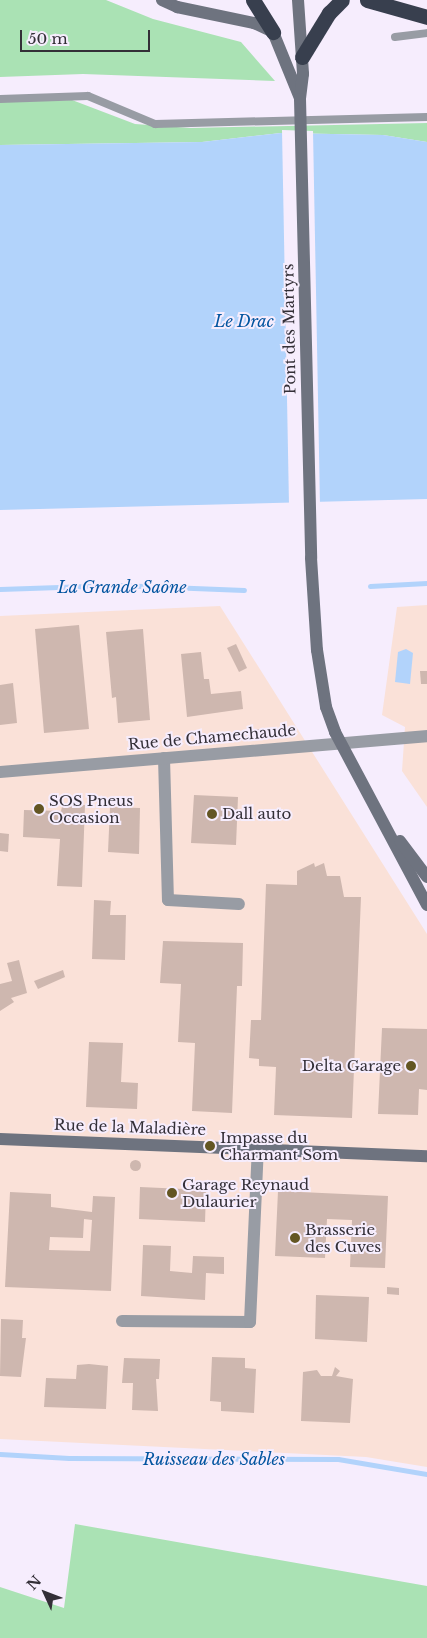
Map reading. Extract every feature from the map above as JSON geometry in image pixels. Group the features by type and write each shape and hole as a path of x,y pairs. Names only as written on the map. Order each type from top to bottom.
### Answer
{"highway":[{"path":"253,0 273,32"},
{"path":"302,57 329,13 342,0"},
{"path":"366,0 427,17"}],"main road":[{"path":"162,0 177,7 254,22 273,32 300,99"},
{"name":"Pont des Martyrs","path":"298,0 302,57 300,99 314,633 326,707 335,732 380,814"},
{"path":"380,814 427,877"},
{"path":"380,814 427,906"},
{"name":"Rue de la Maladière","path":"0,1139 258,1147 427,1156"},
{"name":"Rue de la Maladière","path":"409,1154 427,1150"}],"street":[{"name":"Rue de Chamechaude","path":"0,772 427,736"},
{"path":"164,758 168,900 238,904"},
{"path":"122,1321 250,1322 258,1147"}],"lane":[{"path":"395,37 427,32"},
{"path":"0,98 88,96 154,124 427,117"}],"shaded area":[{"path":"427,605 427,807 402,771 405,727 382,715 397,607"},
{"path":"220,606 427,934 427,1467 366,1457 0,1439 0,616"}],"green space":[{"path":"0,0 106,0 153,19 241,42 275,81 83,74 0,77"},
{"path":"72,100 135,124 190,128 427,123 427,142 383,135 281,133 202,142 0,145 0,102"},
{"path":"75,1524 427,1586 427,1638 0,1638 0,1587 64,1608"}],"water":[{"name":"Le Drac","path":"281,133 383,135 427,142 427,499 0,510 0,145 202,142"},
{"path":"406,649 413,653 410,684 395,682 398,652"}],"pier":[{"path":"282,130 313,131 320,505 289,505"}],"building":[{"path":"79,625 89,729 44,733 35,629"},
{"path":"143,629 150,720 118,723 116,697 112,698 106,632"},
{"path":"236,644 247,668 239,672 227,648"},
{"path":"201,652 204,679 209,679 211,694 241,691 243,709 187,717 181,654"},
{"path":"420,671 427,671 427,684 421,684"},
{"path":"13,683 17,723 0,725 0,685"},
{"path":"252,729 261,729 261,738 252,739"},
{"path":"194,795 238,797 236,845 191,843"},
{"path":"85,805 82,887 57,886 60,839 23,837 24,810 61,811 62,807"},
{"path":"110,807 140,808 139,854 108,852"},
{"path":"0,833 9,834 8,852 0,851"},
{"path":"314,863 315,867 324,863 327,876 340,876 344,897 361,897 352,1118 274,1115 276,1067 259,1066 259,1059 249,1058 251,1020 261,1020 266,884 297,885 297,871"},
{"path":"94,900 111,901 110,915 126,915 125,960 92,959"},
{"path":"163,941 243,943 242,986 237,986 232,1113 192,1111 195,1043 178,1042 181,984 160,983"},
{"path":"19,960 27,993 11,998 14,1002 0,1011 0,984 12,981 7,963"},
{"path":"63,970 65,977 38,989 34,981"},
{"path":"382,1028 427,1029 427,1090 419,1089 418,1115 378,1114"},
{"path":"89,1042 123,1043 121,1082 138,1083 137,1109 86,1107"},
{"path":"133,1160 137,1160 140,1165 139,1169 133,1170 130,1167 130,1163"},
{"path":"140,1187 206,1190 205,1222 139,1219"},
{"path":"278,1191 388,1196 385,1268 350,1267 352,1220 327,1219 325,1258 275,1256"},
{"path":"10,1192 51,1194 51,1207 92,1212 93,1196 115,1197 111,1291 5,1287","holes":["84,1219 92,1220 90,1251 49,1250 50,1237 83,1238"]},
{"path":"143,1245 171,1246 170,1271 192,1273 193,1256 224,1257 224,1274 206,1273 205,1300 141,1296"},
{"path":"387,1287 399,1288 399,1295 387,1294"},
{"path":"316,1295 369,1297 367,1342 315,1339"},
{"path":"1,1319 23,1320 22,1338 26,1338 21,1377 0,1376"},
{"path":"212,1357 245,1358 245,1368 256,1369 254,1413 221,1411 221,1402 210,1401"},
{"path":"124,1358 160,1359 159,1379 156,1379 158,1411 132,1410 133,1383 122,1383"},
{"path":"77,1365 108,1366 106,1409 44,1407 46,1378 76,1379"},
{"path":"335,1367 340,1371 336,1376 353,1379 350,1423 301,1421 303,1372 317,1370 321,1376 332,1376"}],"waterway":[{"name":"La Grande Saône","path":"370,586 427,583"},
{"name":"La Grande Saône","path":"0,589 118,585 244,590"},
{"name":"Ruisseau des Sables","path":"0,1454 69,1458 338,1459 427,1474"}],"place":[{"name":"SOS Pneus Occasion","path":"39,809"},
{"name":"Dall auto","path":"212,814"},
{"name":"Delta Garage","path":"411,1066"},
{"name":"Impasse du Charmant Som","path":"210,1146"},
{"name":"Garage Reynaud Dulaurier","path":"172,1193"},
{"name":"Brasserie des Cuves","path":"295,1238"}]}
